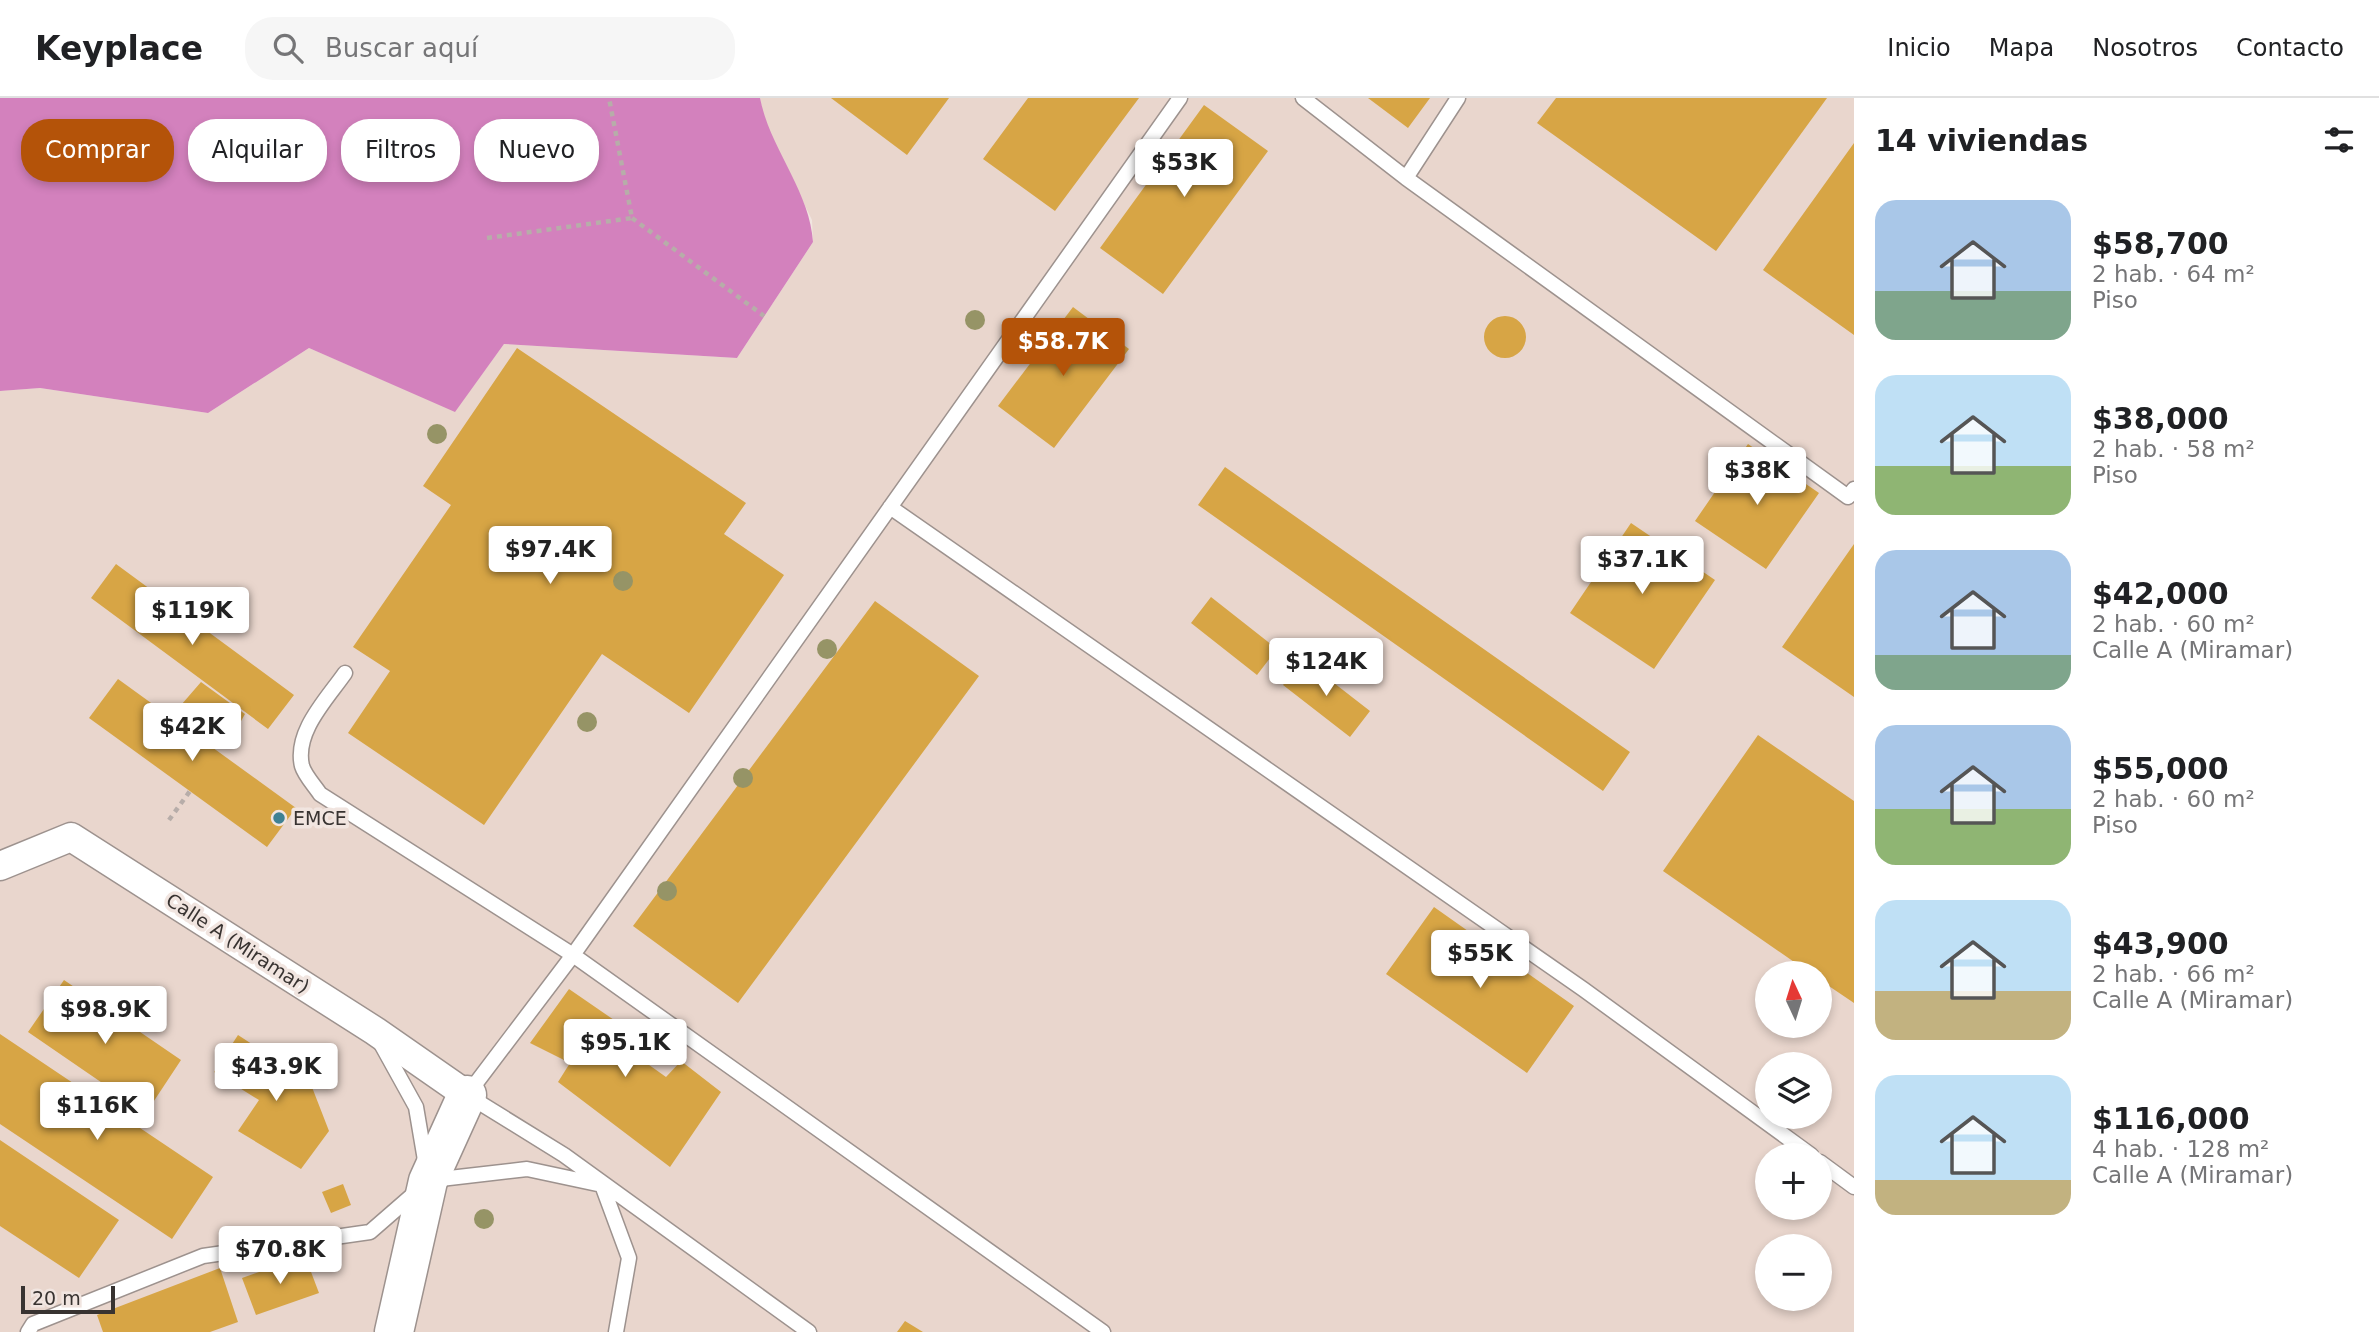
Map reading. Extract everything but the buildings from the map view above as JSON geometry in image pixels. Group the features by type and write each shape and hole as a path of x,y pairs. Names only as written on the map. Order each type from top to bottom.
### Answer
{"main road":[{"path":"394,1332 428,1181 467,1096"}],"street":[{"name":"Calle A (Miramar)","path":"0,866 71,837 375,1031 467,1096"}],"lane":[{"path":"809,1332 564,1156 467,1096 573,955 1180,98"},
{"path":"1303,98 1406,178 1848,497 1854,489"},
{"path":"1406,178 1458,98"},
{"path":"890,508 1583,989 1795,1143"},
{"path":"345,673 306,730 300,748 303,769 320,794 573,955 1103,1332"},
{"path":"375,1031 416,1107 428,1181"},
{"path":"28,1332 33,1324 203,1256 370,1232 428,1181 527,1169 602,1185"},
{"path":"1832,1171 1854,1187"},
{"path":"602,1185 629,1258 615,1332"}],"path":[{"path":"609,98 632,218 764,316"},
{"path":"487,238 632,218"},
{"path":"169,820 190,791"}],"shaded area":[{"path":"0,98 760,98 772,135 798,187 810,223 813,242 737,358 504,344 455,412 309,348 208,413 40,388 0,391"},
{"path":"760,98 1854,98 1854,1332 0,1332 0,391 40,388 208,413 309,348 455,411 504,344 737,358 813,242 812,220 764,121"}],"place":[{"name":"EMCE","path":"279,818"}]}
